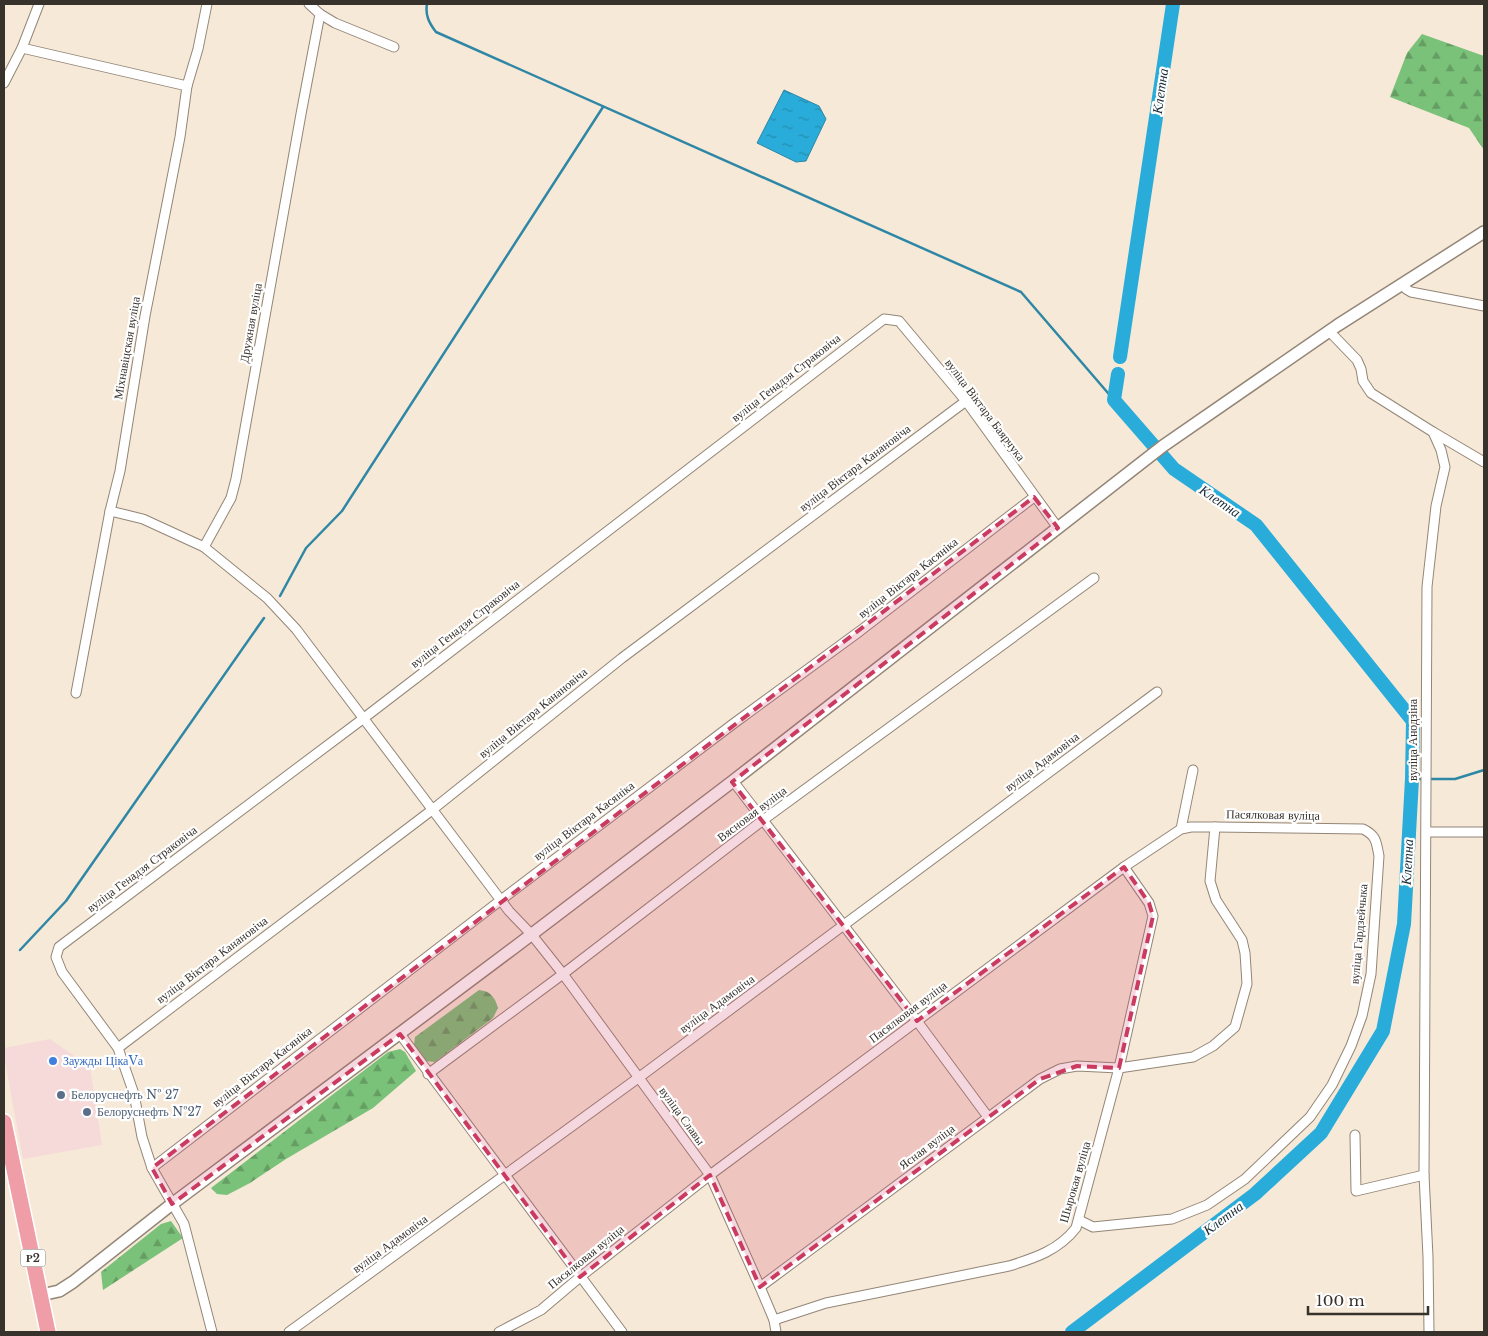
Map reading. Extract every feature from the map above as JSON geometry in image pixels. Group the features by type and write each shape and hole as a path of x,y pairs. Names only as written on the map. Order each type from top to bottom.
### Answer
{"main road":[{"name":"Р2","path":"4,1122 48,1332"}],"street":[{"path":"4,83 22,48 39,4"},
{"path":"22,48 188,86 198,49 206,4"},
{"path":"309,4 320,14 335,23 394,47"},
{"name":"Дружная вуліца","path":"204,547 230,498 236,479 320,14"},
{"name":"Міхнавіцская вуліца","path":"76,693 110,511 120,471 144,316 180,137 188,86"},
{"path":"41,1295 66,1288 172,1204 400,1034 733,781 1163,446 1329,331 1484,232"},
{"path":"1403,284 1411,292 1484,306"},
{"name":"вуліца Віктара Баярчука","path":"884,319 899,321 966,401 1058,528"},
{"name":"вуліца Генадзя Страковіча","path":"118,1048 62,972 56,957 59,947 364,718 884,319"},
{"path":"1329,331 1357,360 1361,368 1363,382 1371,393 1484,462"},
{"name":"вуліца Віктара Канановіча","path":"118,1048 432,810 622,658 966,401"},
{"name":"вуліца Анодзіна","path":"1429,1332 1424,1175 1427,587 1436,506 1445,467 1441,450 1433,432"},
{"name":"вуліца Віктара Касяніка","path":"152,1168 501,900 860,631 1034,497"},
{"path":"110,511 143,519 204,547"},
{"name":"вуліца Славы","path":"204,547 267,598 296,629 501,900 532,934 563,974 710,1175 774,1320 776,1332"},
{"name":"Вясновая вуліца","path":"428,1074 563,974 763,820 1094,578"},
{"name":"вуліца Адамовіча","path":"289,1332 844,926 1157,692"},
{"path":"1182,829 1193,770"},
{"path":"733,781 988,1117"},
{"path":"1121,1068 1193,1057 1213,1046 1235,1027 1247,984 1245,953 1242,940 1216,900 1210,881 1215,826"},
{"name":"Пасялковая вуліца","path":"500,1332 541,1310 710,1175 1124,867 1182,829 1215,826 1363,829 1372,833"},
{"path":"1427,832 1484,832"},
{"name":"вуліца Гардзейчыка","path":"1079,1220 1093,1227 1172,1219 1207,1205 1245,1179 1310,1117 1332,1085 1351,1046 1362,1016 1370,974 1379,856 1372,833"},
{"name":"Шырокая вуліца","path":"774,1320 826,1303 1009,1266 1035,1258 1057,1247 1069,1238 1079,1220 1121,1068 1153,916 1149,903 1124,867"},
{"path":"400,1034 622,1332"},
{"path":"118,1048 134,1094 142,1137 152,1168 184,1224 214,1331"},
{"name":"Ясная вуліца","path":"760,1287 1040,1079 1060,1069 1077,1066 1121,1068"},
{"path":"1355,1135 1356,1191 1424,1175"}],"highlighted area":[{"path":"1034,497 1058,528 732,782 917,1021 1124,867 1149,903 1153,916 1119,1068 1077,1066 1040,1079 760,1287 710,1175 580,1277 400,1034 172,1204 152,1168"}],"shaded area":[{"path":"50,1039 90,1067 102,1145 23,1159 4,1048"}],"green space":[{"path":"1422,34 1484,56 1484,150 1469,128 1390,97 1407,53"},
{"path":"479,990 489,993 495,1001 498,1008 493,1018 435,1062 424,1061 414,1045 415,1037"},
{"path":"400,1049 405,1052 416,1071 373,1108 227,1195 217,1194 211,1188 388,1052"},
{"path":"171,1221 183,1238 103,1290 101,1272 161,1224"}],"water":[{"path":"784,90 819,106 826,119 806,161 796,162 757,143"}],"waterway":[{"path":"427,4 428,19 436,32 1021,292 1114,400"},
{"name":"Клетна","path":"1120,357 1173,4"},
{"path":"280,596 306,548 342,511 603,107"},
{"name":"Клетна","path":"1072,1332 1255,1194 1321,1133 1383,1031 1404,924 1412,779 1413,721 1256,525 1174,469 1114,400 1118,374"},
{"path":"20,950 66,901 264,618"},
{"path":"1431,779 1455,779 1484,770"},
{"path":"1412,779 1421,779"}],"place":[{"name":"Заужды ЦікаVа","path":"53,1061"},
{"name":"Белоруснефть № 27","path":"61,1095"},
{"name":"Белоруснефть №27","path":"87,1112"}]}
